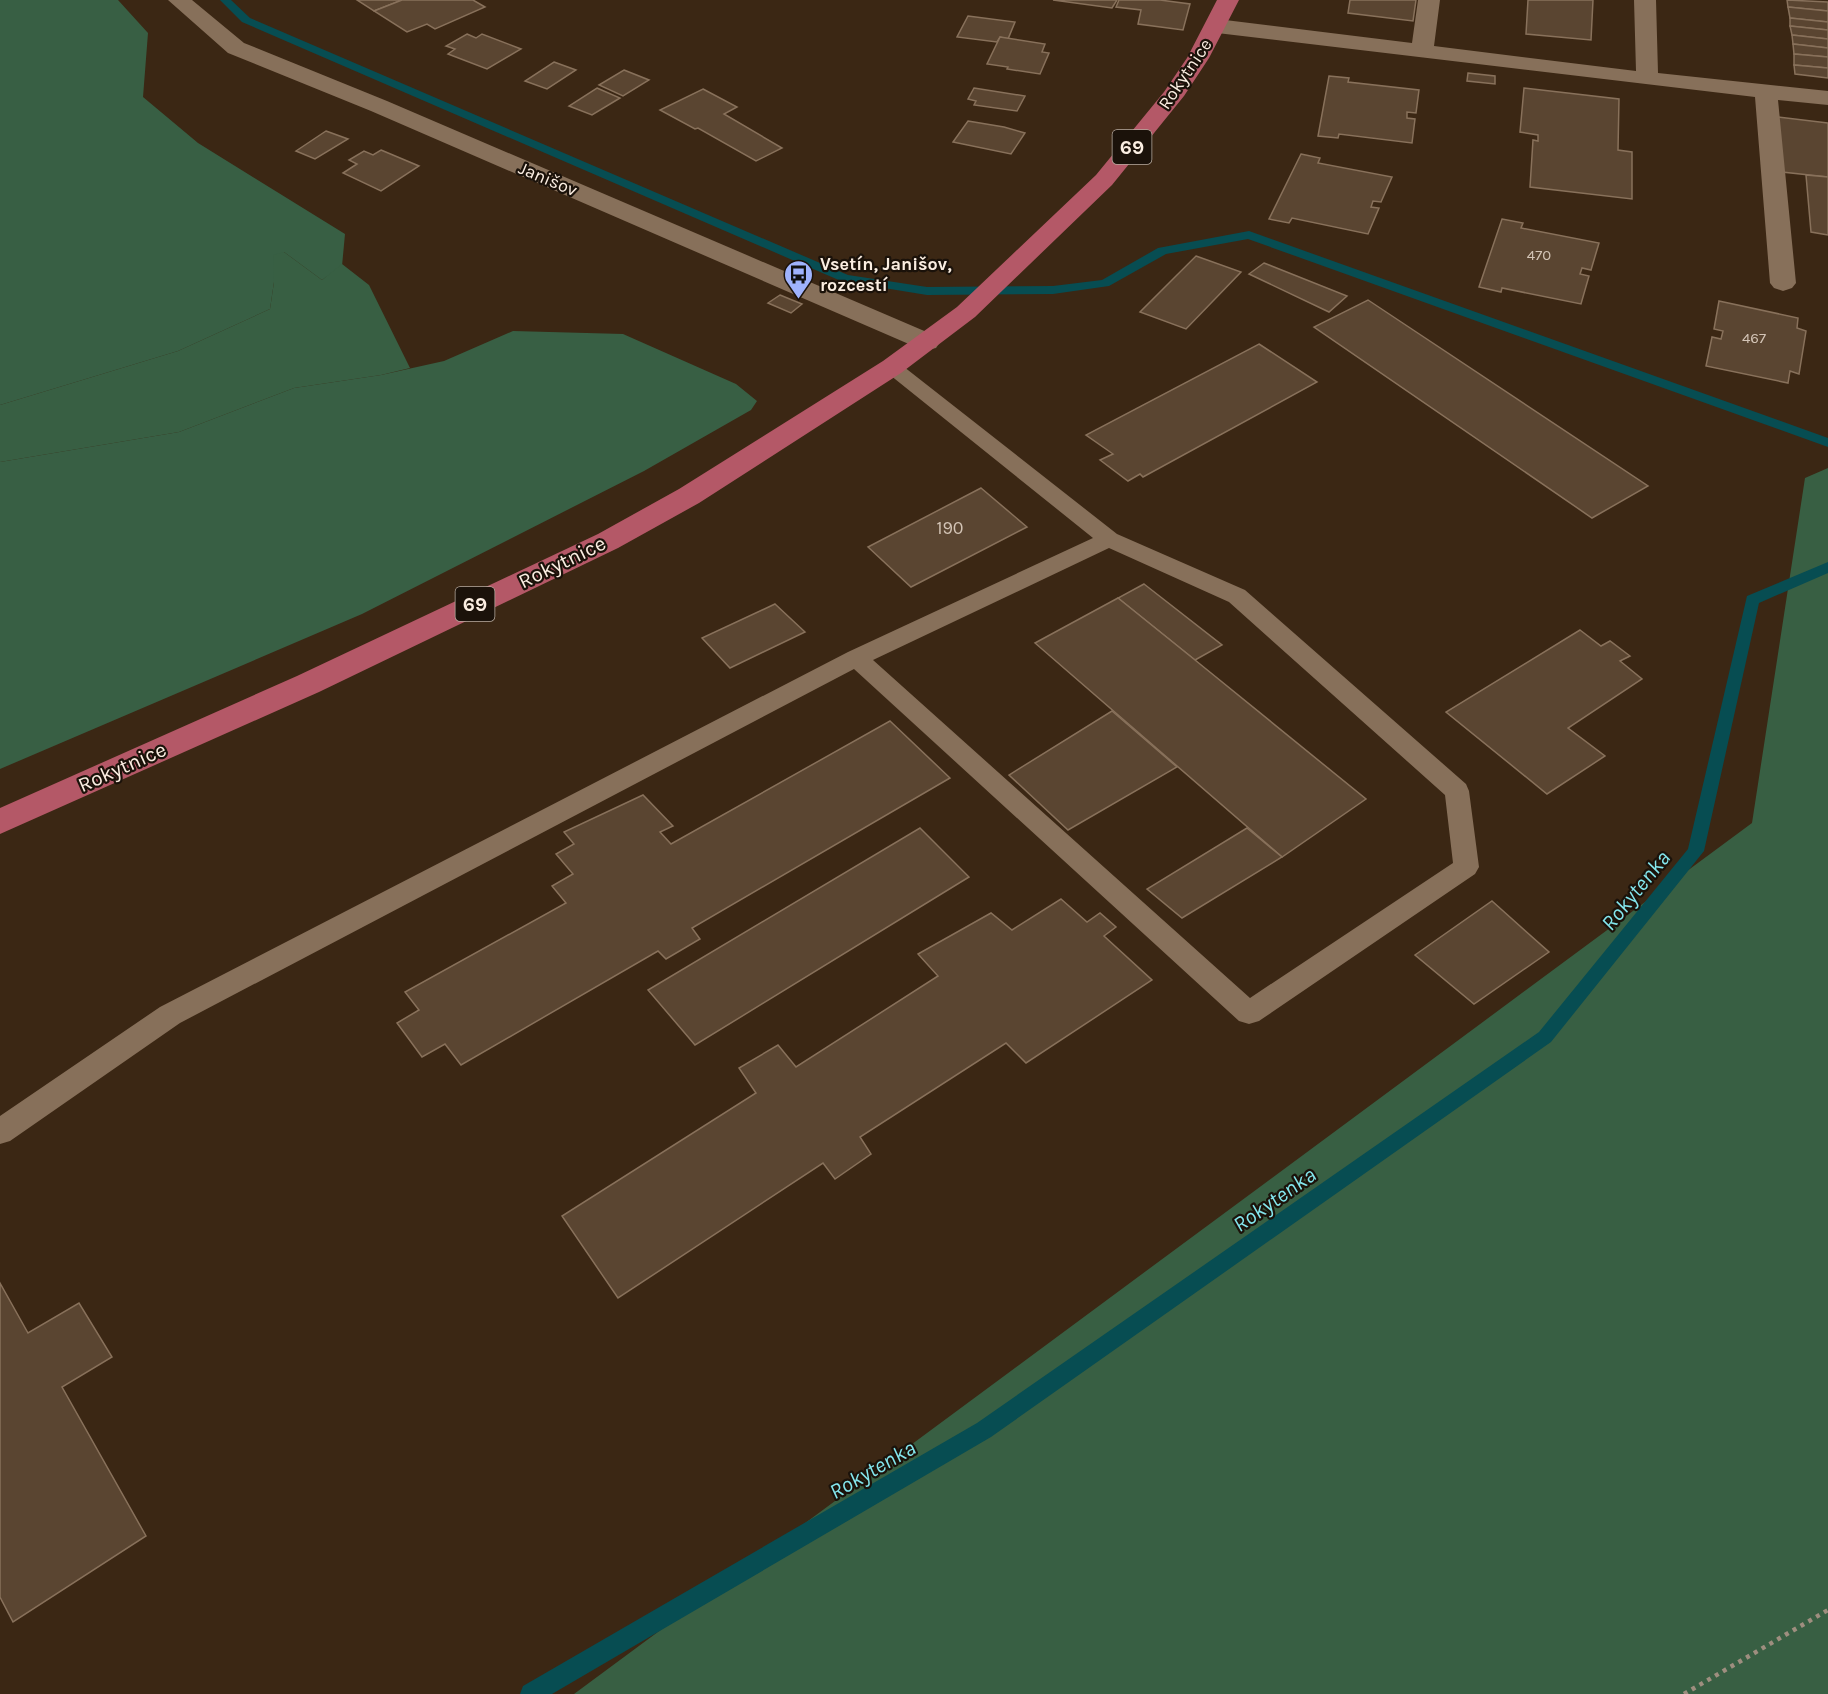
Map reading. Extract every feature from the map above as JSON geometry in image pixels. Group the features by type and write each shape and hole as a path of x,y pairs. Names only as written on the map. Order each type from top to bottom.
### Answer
{"main road":[{"name":"Rokytnice","path":"0,822 308,684 608,541 689,496 892,367 966,312 1096,188 1173,96 1216,26 1228,0"}],"street":[{"name":"Janišov","path":"179,0 236,48 390,111 927,342"},
{"path":"1422,51 1429,0"},
{"path":"1645,0 1647,79"},
{"path":"1216,26 1647,79 1828,98"},
{"path":"1766,92 1783,283"}],"lane":[{"path":"856,658 1250,1013 1466,867 1457,790 1237,596 1109,538 892,367"},
{"path":"0,1132 170,1015 856,658 1109,538"}],"path":[{"path":"1684,1694 1828,1610"}],"green space":[{"path":"0,0 118,0 148,33 143,97 198,143 345,234 342,266 322,280 284,252 274,282 270,309 178,351 0,405"},
{"path":"284,252 322,280 342,264 369,285 410,368 381,375 294,388 179,432 0,462 0,405 178,351 270,309 274,282 273,255"},
{"path":"513,331 623,334 736,384 757,401 751,410 644,471 362,614 0,769 0,462 179,432 294,388 381,375 444,361"},
{"path":"1828,468 1828,1694 574,1694 1752,823 1805,478"}],"building":[{"path":"357,0 402,0 374,11"},
{"path":"402,0 473,0 485,7 435,29 427,24 407,32 374,11"},
{"path":"1053,0 1117,0 1112,8"},
{"path":"1119,0 1160,0 1190,4 1183,30 1138,24 1141,10 1116,7"},
{"path":"1350,0 1416,0 1413,21 1348,13"},
{"path":"1528,0 1593,0 1591,40 1526,34"},
{"path":"1787,0 1828,2 1828,11 1788,7"},
{"path":"1788,7 1828,11 1828,22 1790,18"},
{"path":"968,16 1015,22 1008,39 1000,37 997,42 957,37"},
{"path":"1790,18 1828,22 1828,30 1790,26"},
{"path":"1790,26 1828,30 1828,39 1792,35"},
{"path":"467,34 476,38 482,34 521,49 487,69 448,54 455,49 446,46"},
{"path":"1792,35 1828,39 1828,48 1793,44"},
{"path":"1000,37 1045,44 1042,52 1049,53 1040,74 987,64"},
{"path":"1793,44 1828,48 1828,57 1794,54"},
{"path":"1794,54 1828,57 1828,68 1794,65"},
{"path":"554,62 576,70 547,89 525,81"},
{"path":"1794,65 1828,68 1828,78 1795,74"},
{"path":"624,70 649,80 623,96 599,85"},
{"path":"1468,73 1495,76 1495,84 1467,81"},
{"path":"1329,76 1349,78 1348,82 1419,90 1416,113 1407,112 1407,118 1415,119 1412,143 1339,134 1338,138 1318,136"},
{"path":"597,88 620,98 592,115 569,106"},
{"path":"974,88 1025,96 1017,111 974,105 976,101 968,99"},
{"path":"1524,88 1619,99 1618,150 1632,152 1632,199 1530,187 1533,140 1538,141 1538,135 1520,132"},
{"path":"703,89 737,107 724,114 782,148 756,161 698,128 695,129 660,110"},
{"path":"1778,117 1828,123 1828,177 1782,172"},
{"path":"968,121 1025,133 1011,154 953,142"},
{"path":"326,131 348,139 315,159 296,151"},
{"path":"381,150 419,166 381,191 343,173 357,164 349,160 364,151 373,155"},
{"path":"1301,154 1320,158 1318,163 1392,177 1381,202 1373,201 1371,207 1379,208 1368,234 1292,218 1289,223 1269,219"},
{"path":"1806,175 1828,177 1828,235 1811,232"},
{"path":"1502,219 1523,223 1521,228 1599,243 1591,270 1582,268 1580,274 1589,276 1581,304 1502,288 1501,292 1479,287"},
{"path":"1196,256 1241,272 1186,329 1140,312"},
{"path":"1264,263 1347,296 1329,312 1249,274"},
{"path":"780,295 802,304 791,313 768,303"},
{"path":"1368,300 1648,486 1592,518 1314,327"},
{"path":"1719,301 1798,318 1797,328 1806,331 1799,374 1790,371 1788,383 1706,366 1712,337 1721,339 1723,331 1714,329"},
{"path":"1259,344 1317,382 1143,477 1140,474 1128,481 1100,460 1113,454 1086,435"},
{"path":"981,488 1027,527 911,587 868,547"},
{"path":"1144,584 1222,645 1195,660 1118,598"},
{"path":"1118,598 1366,799 1282,857 1035,643"},
{"path":"775,604 805,632 730,668 702,638"},
{"path":"1580,630 1601,646 1610,641 1630,656 1620,661 1642,679 1568,728 1605,756 1547,794 1446,712"},
{"path":"1112,711 1177,767 1068,830 1009,775"},
{"path":"890,721 950,778 692,928 700,939 666,959 658,951 461,1065 445,1044 422,1057 397,1023 419,1010 405,992 566,903 552,886 573,874 556,854 574,844 564,832 643,795 673,826 660,832 671,844"},
{"path":"920,828 969,877 695,1045 648,990"},
{"path":"1247,828 1282,857 1182,918 1147,889"},
{"path":"1061,899 1087,922 1100,913 1116,927 1104,936 1152,980 1026,1063 1006,1043 860,1137 871,1154 835,1179 823,1163 618,1298 562,1216 756,1093 739,1068 778,1045 796,1067 938,976 918,954 991,913 1012,930"},
{"path":"1492,901 1549,952 1474,1004 1415,955"},
{"path":"0,1283 28,1333 79,1303 112,1357 62,1387 146,1536 13,1622 0,1597"}],"waterway":[{"path":"225,0 246,20 845,278 927,291 1053,290 1105,283 1162,251 1249,235 1828,443"},
{"name":"Rokytenka","path":"531,1694 984,1430 1545,1037 1696,851 1752,600 1828,567"}],"place":[{"name":"Vsetín, Janišov, rozcestí","path":"799,300"}]}
